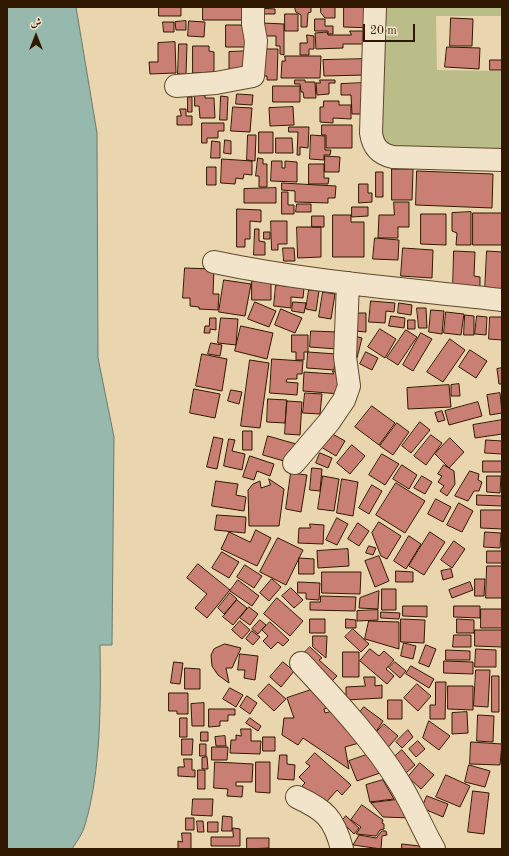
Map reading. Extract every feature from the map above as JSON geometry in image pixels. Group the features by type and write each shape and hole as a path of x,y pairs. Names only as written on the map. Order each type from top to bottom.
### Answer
{"street":[{"path":"176,86 216,83 253,76 256,41 253,24 253,7"},
{"path":"375,7 371,133 375,148 383,155 392,157 502,160"},
{"path":"214,262 254,271 502,300"},
{"path":"294,463 344,400 348,386 345,357 348,283"},
{"path":"301,663 334,699 390,768 411,803 434,849"},
{"path":"296,797 324,812 332,821 342,849"}],"green space":[{"path":"382,7 502,7 502,16 436,16 437,70 502,71 502,152 380,146"}],"water":[{"path":"7,7 76,7 97,133 98,358 114,437 112,645 100,645 99,736 94,782 84,828 72,849 7,849"}],"building":[{"path":"159,7 181,7 181,16 159,16"},
{"path":"203,7 251,7 251,20 203,20"},
{"path":"295,7 311,7 311,12 308,13 307,27 301,27 301,15 296,12"},
{"path":"321,7 335,7 335,18 325,18 321,13"},
{"path":"344,7 373,7 373,28 344,27"},
{"path":"259,8 275,9 275,14 260,14"},
{"path":"285,14 298,14 298,31 285,31"},
{"path":"451,18 473,19 472,46 450,46"},
{"path":"315,19 325,19 325,26 333,26 333,34 328,34 328,31 315,31"},
{"path":"186,21 186,30 176,30 175,22"},
{"path":"189,21 205,22 204,37 188,36"},
{"path":"163,22 174,22 174,32 164,32"},
{"path":"262,23 284,24 284,55 280,54 280,46 276,46 276,36 262,36"},
{"path":"226,25 249,25 249,47 226,47"},
{"path":"350,31 371,31 371,44 343,44 343,48 316,49 315,33 327,32 328,35 351,35"},
{"path":"307,35 314,36 314,49 309,49 309,55 300,55 300,43 307,43"},
{"path":"175,42 176,73 150,74 149,62 158,62 158,43"},
{"path":"179,44 187,44 186,74 178,74"},
{"path":"193,46 209,46 209,51 214,52 214,72 193,73"},
{"path":"447,47 480,48 479,69 445,67"},
{"path":"262,49 278,49 277,80 267,80 267,76 261,76"},
{"path":"251,51 252,72 229,73 229,52"},
{"path":"285,56 321,56 320,78 281,78 282,61 285,61"},
{"path":"367,59 366,75 324,76 323,60"},
{"path":"490,60 502,60 502,70 490,70"},
{"path":"295,80 315,82 316,98 304,98 303,92 301,92 300,84 295,84"},
{"path":"320,80 335,80 335,83 329,83 329,94 317,95 316,83 320,83"},
{"path":"364,83 365,114 352,114 351,95 341,95 341,84"},
{"path":"273,86 300,86 300,102 273,102"},
{"path":"195,93 205,93 205,98 214,98 215,118 200,118 199,106 195,106"},
{"path":"237,94 253,95 252,105 236,104"},
{"path":"221,96 228,97 227,120 220,120"},
{"path":"188,97 192,97 192,112 188,112"},
{"path":"324,101 339,101 339,105 351,105 351,119 333,118 333,123 320,122 320,107 323,107"},
{"path":"233,107 252,108 250,132 231,131"},
{"path":"293,107 294,125 270,126 269,108"},
{"path":"180,109 186,109 186,116 192,116 192,125 177,125 177,116 181,116"},
{"path":"202,123 224,123 224,131 218,131 218,138 207,138 207,143 202,143"},
{"path":"322,125 352,125 352,148 326,148 326,135 322,135"},
{"path":"289,127 309,127 308,148 300,147 300,155 297,155 298,132 289,132"},
{"path":"259,132 273,132 273,153 259,153"},
{"path":"248,135 256,135 255,161 247,160"},
{"path":"311,135 325,136 325,150 331,150 330,155 324,155 324,160 310,159"},
{"path":"276,138 292,138 293,153 276,153"},
{"path":"225,140 231,141 231,154 224,153"},
{"path":"212,141 220,142 220,158 211,158"},
{"path":"325,156 340,157 339,172 325,172"},
{"path":"258,158 263,159 263,164 267,164 267,187 259,187 259,176 256,176"},
{"path":"222,159 252,161 252,175 244,174 243,179 236,178 235,184 221,183"},
{"path":"272,161 282,161 282,168 285,168 285,161 297,162 297,182 271,181"},
{"path":"309,164 324,164 324,178 329,178 328,184 309,184"},
{"path":"207,167 216,167 216,185 207,185"},
{"path":"392,169 413,169 412,200 392,200"},
{"path":"417,171 493,174 492,208 416,205"},
{"path":"376,172 383,172 383,197 376,197"},
{"path":"282,183 336,186 335,198 328,198 328,203 295,202 295,191 282,190"},
{"path":"359,184 368,184 368,193 372,193 372,202 359,203"},
{"path":"276,188 276,203 244,203 244,189"},
{"path":"282,192 288,192 288,205 294,205 294,214 282,214"},
{"path":"394,202 409,202 409,227 398,227 398,238 378,238 379,215 394,215"},
{"path":"297,204 311,204 311,212 296,212"},
{"path":"352,207 368,207 368,216 352,217"},
{"path":"237,209 261,210 261,222 250,221 250,239 245,239 245,247 237,247"},
{"path":"471,212 471,245 456,245 457,233 452,231 452,213"},
{"path":"473,213 502,213 502,245 473,245"},
{"path":"421,214 446,214 446,245 421,244"},
{"path":"333,215 351,215 351,222 364,222 364,257 333,257"},
{"path":"312,216 324,216 324,227 312,227"},
{"path":"271,221 287,221 287,244 278,244 278,250 272,250"},
{"path":"297,227 321,227 321,257 298,258"},
{"path":"255,229 259,229 259,241 265,242 265,255 254,255"},
{"path":"264,232 270,232 270,239 264,239"},
{"path":"375,238 399,240 398,260 373,259"},
{"path":"283,248 294,248 295,261 284,261"},
{"path":"403,248 433,250 432,278 401,276"},
{"path":"454,251 475,252 474,276 480,277 480,289 453,288"},
{"path":"487,251 502,252 502,291 485,290"},
{"path":"185,268 214,269 213,294 219,294 218,310 199,309 199,307 190,306 190,298 183,298"},
{"path":"224,280 251,284 245,316 219,312"},
{"path":"252,281 271,281 271,300 252,300"},
{"path":"276,285 304,288 303,298 291,297 291,308 274,306"},
{"path":"309,290 319,291 316,311 306,309"},
{"path":"323,292 335,294 331,319 319,317"},
{"path":"371,301 395,303 394,312 386,311 385,323 369,322"},
{"path":"255,302 276,311 269,327 248,319"},
{"path":"293,302 306,303 304,313 292,311"},
{"path":"399,303 412,305 411,315 398,313"},
{"path":"417,308 426,308 427,328 419,328"},
{"path":"281,309 302,318 295,333 275,325"},
{"path":"431,310 444,311 442,334 429,332"},
{"path":"446,312 464,314 461,335 444,333"},
{"path":"355,313 366,313 366,332 355,331"},
{"path":"465,315 474,316 474,335 464,335"},
{"path":"391,316 405,318 404,328 389,326"},
{"path":"477,316 487,317 486,335 475,334"},
{"path":"490,317 502,317 502,340 489,339"},
{"path":"210,318 216,318 216,330 210,329 210,333 204,333 205,326 209,326"},
{"path":"221,318 238,319 236,345 218,343"},
{"path":"408,320 415,320 415,329 408,329"},
{"path":"241,326 273,333 267,359 235,351"},
{"path":"380,329 396,339 385,358 368,347"},
{"path":"406,330 417,337 398,365 387,358"},
{"path":"311,331 338,332 337,349 310,347"},
{"path":"421,333 432,339 413,371 403,365"},
{"path":"292,335 308,335 308,352 304,352 304,360 296,360 296,352 292,352"},
{"path":"354,336 362,338 357,358 349,356"},
{"path":"450,339 465,350 443,382 427,372"},
{"path":"211,343 222,345 220,356 208,354"},
{"path":"470,350 487,361 476,378 459,367"},
{"path":"308,352 336,354 334,370 307,368"},
{"path":"366,352 378,358 372,370 360,364"},
{"path":"202,354 227,359 222,391 196,386"},
{"path":"272,359 303,361 302,374 297,374 297,379 287,379 286,382 298,383 297,395 270,393"},
{"path":"250,360 269,363 260,428 241,426"},
{"path":"502,368 502,384 499,384 497,369"},
{"path":"333,371 342,372 340,394 303,391 304,372 333,374"},
{"path":"459,384 460,396 451,396 451,385"},
{"path":"449,385 451,407 408,409 407,388"},
{"path":"194,389 220,394 215,418 190,413"},
{"path":"231,390 242,392 239,404 228,401"},
{"path":"305,393 322,394 320,414 303,413"},
{"path":"500,393 502,413 490,415 487,395"},
{"path":"268,399 287,400 285,423 267,422"},
{"path":"287,401 302,402 300,435 285,434"},
{"path":"478,402 482,416 449,425 445,411"},
{"path":"372,406 395,423 379,445 355,427"},
{"path":"442,411 445,420 438,422 435,413"},
{"path":"502,420 502,434 475,438 473,425"},
{"path":"420,422 430,430 411,453 402,446"},
{"path":"397,423 409,432 393,455 380,446"},
{"path":"243,431 252,431 252,450 243,450"},
{"path":"329,432 345,441 336,456 321,447"},
{"path":"431,435 442,443 426,465 414,456"},
{"path":"268,436 296,444 291,463 263,455"},
{"path":"214,437 223,439 217,469 207,467"},
{"path":"450,438 464,452 449,468 435,454"},
{"path":"229,439 235,440 232,451 245,454 242,470 224,466"},
{"path":"486,440 502,441 502,454 485,453"},
{"path":"352,445 365,456 350,474 337,463"},
{"path":"320,453 332,458 328,468 316,463"},
{"path":"382,454 399,464 385,485 369,475"},
{"path":"250,456 274,464 270,476 257,471 254,480 243,477"},
{"path":"483,461 502,461 502,472 483,472"},
{"path":"402,465 417,475 409,489 393,479"},
{"path":"444,465 454,471 455,484 447,496 440,491 444,486 438,482 442,476 438,474"},
{"path":"312,468 322,469 320,491 310,490"},
{"path":"470,471 479,474 478,480 482,482 479,491 474,491 468,501 455,496"},
{"path":"291,473 307,475 301,512 286,509"},
{"path":"323,476 339,479 334,511 318,509"},
{"path":"422,476 432,482 425,494 414,488"},
{"path":"487,476 501,476 500,493 487,492"},
{"path":"269,479 284,489 279,526 249,526 248,490 253,484 260,481 261,488 270,485"},
{"path":"342,479 358,482 353,516 337,513"},
{"path":"216,481 238,484 236,495 246,497 244,511 212,506"},
{"path":"396,483 425,501 405,533 376,515"},
{"path":"372,485 382,491 369,514 359,508"},
{"path":"477,495 502,496 502,506 477,505"},
{"path":"436,499 451,507 443,522 428,514"},
{"path":"459,503 473,511 462,532 447,525"},
{"path":"481,510 502,510 502,529 481,528"},
{"path":"217,515 246,517 245,533 215,530"},
{"path":"337,518 348,524 337,545 326,540"},
{"path":"379,522 401,536 387,559 381,556 372,533"},
{"path":"358,523 369,531 359,546 348,539"},
{"path":"310,524 324,525 323,544 298,543 299,528 310,528"},
{"path":"256,530 271,538 257,566 221,549 229,532 250,542"},
{"path":"430,532 445,542 424,575 409,566"},
{"path":"485,532 501,533 500,548 484,547"},
{"path":"409,536 421,544 406,569 394,561"},
{"path":"278,538 303,550 286,585 260,572"},
{"path":"454,541 465,549 452,568 441,560"},
{"path":"369,546 376,548 373,555 366,553"},
{"path":"348,549 349,566 318,568 317,551"},
{"path":"487,551 502,551 502,563 487,563"},
{"path":"222,552 239,562 229,578 212,568"},
{"path":"379,556 389,581 375,587 365,561"},
{"path":"299,558 314,559 314,574 299,574"},
{"path":"198,564 230,590 207,618 195,608 207,594 187,578"},
{"path":"245,565 262,576 254,588 237,577"},
{"path":"487,566 502,566 502,598 486,598"},
{"path":"451,569 453,577 443,580 441,571"},
{"path":"396,571 413,572 413,582 396,582"},
{"path":"322,572 361,572 360,594 322,593"},
{"path":"272,579 281,587 269,601 260,593"},
{"path":"475,579 485,579 484,596 475,596"},
{"path":"238,580 259,596 252,606 230,591"},
{"path":"298,582 320,583 319,600 306,599 306,593 298,593"},
{"path":"470,582 473,590 452,598 449,590"},
{"path":"291,588 303,600 294,608 282,596"},
{"path":"382,589 396,589 396,610 382,610"},
{"path":"379,591 378,609 359,608 360,598"},
{"path":"230,593 237,599 224,614 218,608"},
{"path":"321,596 356,597 355,611 310,610 310,602 320,602"},
{"path":"277,598 303,621 290,636 264,614"},
{"path":"237,600 247,608 233,625 223,617"},
{"path":"403,606 427,606 427,617 403,616"},
{"path":"454,606 480,606 480,618 454,617"},
{"path":"249,607 258,614 250,625 240,618"},
{"path":"481,609 502,609 502,628 481,628"},
{"path":"378,610 378,620 357,621 357,611"},
{"path":"381,612 400,613 399,619 381,618"},
{"path":"310,619 325,619 325,633 310,633"},
{"path":"346,619 356,620 356,628 346,628"},
{"path":"401,619 425,620 424,643 401,642"},
{"path":"457,619 474,620 474,633 457,633"},
{"path":"260,620 266,625 258,634 252,629"},
{"path":"240,621 250,630 242,639 232,630"},
{"path":"369,621 399,622 399,649 365,639"},
{"path":"270,622 289,640 283,646 278,642 271,649 263,641 268,636 262,630"},
{"path":"353,629 369,644 361,652 345,637"},
{"path":"475,630 502,630 502,647 475,646"},
{"path":"252,631 260,637 253,645 246,639"},
{"path":"454,635 471,635 471,647 453,647"},
{"path":"313,636 327,636 326,658 313,647"},
{"path":"404,643 416,646 413,659 401,656"},
{"path":"225,644 241,648 232,668 226,668 229,683 218,675 212,666 211,655 214,649"},
{"path":"426,645 436,649 429,667 419,663"},
{"path":"310,647 322,658 319,660 337,676 328,685 299,658"},
{"path":"370,649 379,656 384,651 394,660 386,669 394,676 387,684 360,661"},
{"path":"476,649 496,650 496,667 475,667"},
{"path":"446,650 470,651 470,660 446,660"},
{"path":"343,652 359,652 359,677 343,677"},
{"path":"240,654 258,656 255,680 244,678 245,670 238,670"},
{"path":"444,661 473,662 473,674 444,673"},
{"path":"174,662 183,663 180,684 171,683"},
{"path":"283,662 294,671 281,687 270,677"},
{"path":"395,662 406,671 400,678 389,668"},
{"path":"411,666 434,679 429,688 406,674"},
{"path":"185,668 200,669 200,689 185,689"},
{"path":"476,670 490,670 488,707 474,706"},
{"path":"492,676 499,676 499,712 492,712"},
{"path":"364,677 375,677 375,686 382,685 382,698 346,700 346,687 365,686"},
{"path":"436,682 446,682 445,719 430,719 430,705 435,705"},
{"path":"269,684 286,699 274,711 258,696"},
{"path":"417,684 431,696 418,711 404,698"},
{"path":"448,686 473,686 473,710 448,709"},
{"path":"230,688 243,695 236,707 223,699"},
{"path":"317,688 330,707 324,709 325,713 336,710 359,743 345,747 349,769 303,738 298,745 282,735 284,718 294,718 287,698"},
{"path":"169,693 188,693 188,714 177,714 177,711 169,711"},
{"path":"247,696 257,703 250,714 240,707"},
{"path":"388,700 402,700 402,719 388,719"},
{"path":"204,703 204,726 192,726 191,704"},
{"path":"364,707 383,721 374,735 354,720"},
{"path":"209,709 235,709 235,715 228,715 228,721 220,721 220,726 209,727"},
{"path":"467,712 468,733 452,734 452,713"},
{"path":"478,715 494,716 493,742 477,741"},
{"path":"180,718 187,718 187,737 180,737"},
{"path":"250,718 261,726 258,731 246,723"},
{"path":"429,721 450,736 439,750 423,738"},
{"path":"384,724 398,736 384,752 370,740"},
{"path":"241,729 251,729 251,741 261,741 260,754 230,753 231,740 236,740 236,735 241,736"},
{"path":"408,730 413,737 402,748 396,742"},
{"path":"201,732 208,732 208,741 201,741"},
{"path":"225,736 226,746 216,746 215,737"},
{"path":"263,737 275,737 275,751 263,751"},
{"path":"182,739 193,739 192,755 182,755"},
{"path":"418,741 425,749 416,757 409,749"},
{"path":"471,742 502,744 500,765 470,764"},
{"path":"200,744 206,744 206,756 200,756"},
{"path":"212,747 228,747 227,760 212,760"},
{"path":"402,750 415,765 406,773 393,758"},
{"path":"315,753 351,785 342,795 337,790 323,806 301,787 305,783 299,777 310,766 306,763"},
{"path":"372,753 380,773 357,781 349,761"},
{"path":"280,755 287,755 287,764 295,765 294,780 278,779"},
{"path":"207,757 208,769 202,769 202,758"},
{"path":"184,759 192,759 192,770 195,770 195,777 178,776 178,767 184,767"},
{"path":"215,762 253,764 252,782 236,782 236,786 243,786 242,797 227,796 228,789 214,788"},
{"path":"256,762 270,762 270,793 256,792"},
{"path":"420,763 434,775 421,789 408,777"},
{"path":"469,765 490,771 485,787 465,782"},
{"path":"198,770 205,770 205,789 198,789"},
{"path":"446,775 470,786 460,807 436,797"},
{"path":"383,780 394,799 370,802 366,785"},
{"path":"473,791 489,793 484,834 468,832"},
{"path":"427,796 448,804 443,817 422,808"},
{"path":"193,799 213,799 212,816 192,815"},
{"path":"405,799 412,818 383,817 371,803"},
{"path":"362,805 383,820 382,823 384,824 384,829 380,830 376,836 356,834 361,827 351,820"},
{"path":"223,816 232,817 232,831 222,831"},
{"path":"346,816 359,828 354,834 347,827 345,830 339,825"},
{"path":"186,818 194,818 194,830 186,830"},
{"path":"197,821 203,821 204,832 198,832"},
{"path":"208,822 218,822 218,832 208,832"},
{"path":"233,828 240,829 240,846 211,846 211,837 233,837"},
{"path":"382,831 386,831 387,835 382,836 381,849 353,845 359,835 376,838"},
{"path":"182,833 191,833 191,849 178,849 178,841 182,842"},
{"path":"247,838 269,838 269,848 247,849"},
{"path":"402,844 428,847 428,849 402,849"}]}
